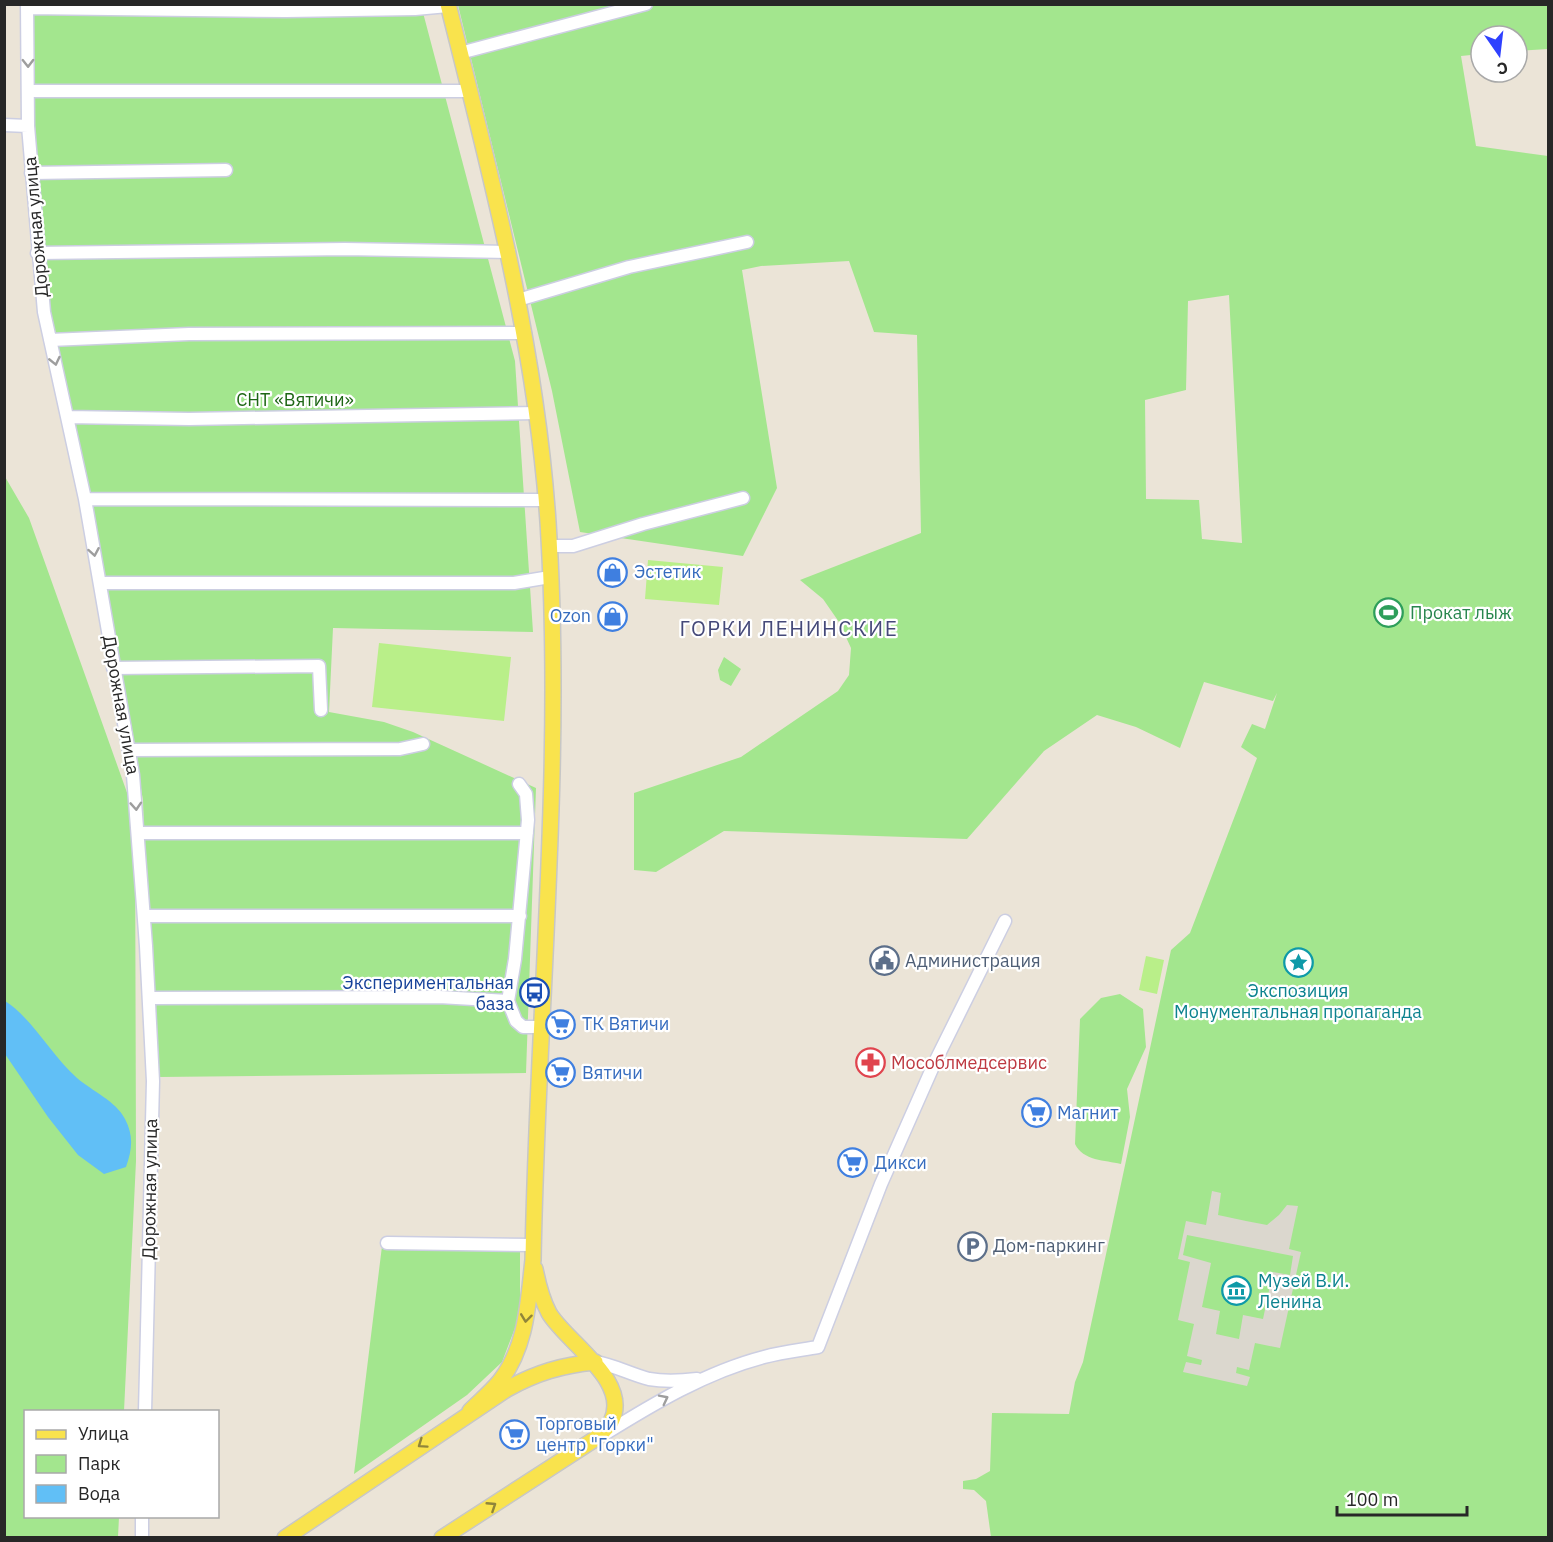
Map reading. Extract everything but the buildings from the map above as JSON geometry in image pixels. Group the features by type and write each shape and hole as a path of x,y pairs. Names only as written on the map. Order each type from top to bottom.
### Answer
{"main road":[{"path":"448,5 509,252 525,333 537,413 546,500 550,577 552,745 533,1252 524,1329 512,1362 499,1382 470,1411"},
{"path":"442,1538 595,1440 611,1421 615,1404 605,1378 595,1362 550,1314 533,1252"},
{"path":"285,1538 470,1411 537,1373 564,1365 595,1362"}],"street":[{"path":"460,53 646,4"},
{"path":"27,6 286,11 415,9 448,5"},
{"name":"Дорожная улица","path":"27,6 28,126 37,254 50,340 85,499 100,583 129,750 138,833 153,1081 145,1410"},
{"path":"28,91 470,91"},
{"path":"4,125 28,126"},
{"path":"31,172 226,170"},
{"path":"518,300 629,267 747,242"},
{"path":"37,254 345,249 509,252"},
{"path":"50,340 189,334 525,333"},
{"path":"67,417 189,419 537,413"},
{"path":"549,546 573,546 643,524 743,498"},
{"path":"85,499 546,500"},
{"path":"100,583 514,583 550,577"},
{"path":"113,668 319,666 321,710"},
{"path":"129,750 400,749 423,744"},
{"path":"519,784 526,794 527,833 520,916 508,1000 516,1021 523,1027 541,1027"},
{"path":"138,833 527,833"},
{"path":"144,916 520,916"},
{"path":"595,1440 661,1400 710,1377 763,1357 818,1347 881,1184 935,1062 1005,921"},
{"path":"149,998 439,997 508,1000"},
{"path":"387,1243 533,1252"},
{"path":"595,1362 671,1382 710,1377"},
{"path":"142,1518 142,1538"}],"green space":[{"name":"СНТ «Вятичи»","path":"32,5 421,5 515,361 533,632 333,628 329,712 384,722 413,732 536,788 526,1073 159,1077 146,909 143,800 88,492 46,296 33,94"},
{"path":"458,5 1548,5 1548,49 1529,50 1529,24 1469,24 1469,55 1461,56 1476,146 1548,156 1548,1537 991,1537 986,1501 974,1490 963,1489 963,1481 976,1479 990,1471 992,1413 1069,1414 1075,1382 1083,1362 1171,950 1190,933 1257,758 1241,747 1252,724 1265,729 1277,693 1273,701 1204,682 1180,748 1136,727 1097,715 1044,751 967,839 724,831 656,872 634,870 634,793 741,757 838,691 849,675 851,648 839,622 823,599 800,580 921,533 917,335 874,332 849,261 761,266 742,270 777,488 743,556 580,532 552,391","holes":["1229,295 1242,543 1202,539 1199,500 1146,499 1145,400 1186,390 1188,301"]},
{"path":"4,475 29,518 135,815 136,1161 124,1410 24,1410 24,1518 119,1518 118,1537 5,1537"},
{"path":"648,560 723,567 719,605 645,599"},
{"path":"379,643 511,657 504,721 372,707"},
{"path":"724,657 741,669 731,686 720,680 718,670"},
{"path":"1146,956 1164,960 1157,994 1139,990"},
{"path":"1120,994 1143,1009 1146,1047 1127,1089 1130,1117 1121,1164 1089,1157 1083,1154 1075,1144 1080,1019 1101,998"},
{"path":"383,1238 520,1243 520,1315 502,1362 467,1395 354,1474"}],"shaded area":[{"path":"1212,1191 1221,1193 1218,1215 1267,1225 1287,1205 1298,1206 1289,1249 1301,1252 1280,1348 1255,1343 1249,1370 1237,1367 1236,1373 1250,1377 1247,1386 1183,1372 1186,1362 1201,1365 1202,1360 1187,1356 1194,1324 1178,1320 1190,1262 1178,1259 1186,1221 1206,1225","holes":["1187,1235 1293,1256 1290,1275 1273,1272 1263,1319 1243,1315 1239,1339 1216,1334 1220,1311 1202,1307 1211,1263 1183,1255"]}],"water":[{"path":"5,1001 24,1017 77,1078 121,1113 128,1125 131,1137 130,1155 126,1167 104,1174 78,1155 48,1117 5,1054"}],"place":[{"name":"Эстетик","path":"613,572"},
{"name":"Прокат лыж","path":"1389,613"},
{"name":"Ozon","path":"612,616"},
{"name":"Администрация","path":"884,961"},
{"name":"Экспозиция Монументальная пропаганда","path":"1298,962"},
{"name":"Экспериментальная база","path":"535,993"},
{"name":"ТК Вятичи","path":"561,1024"},
{"name":"Мособлмедсервис","path":"870,1063"},
{"name":"Вятичи","path":"561,1073"},
{"name":"Магнит","path":"1036,1113"},
{"name":"Дикси","path":"853,1163"},
{"name":"Дом-паркинг","path":"972,1246"},
{"name":"Музей В.И. Ленина","path":"1237,1291"},
{"name":"Торговый центр \"Горки\"","path":"515,1434"}],"district":[{"name":"ГОРКИ ЛЕНИНСКИЕ","path":"789,629"}]}
